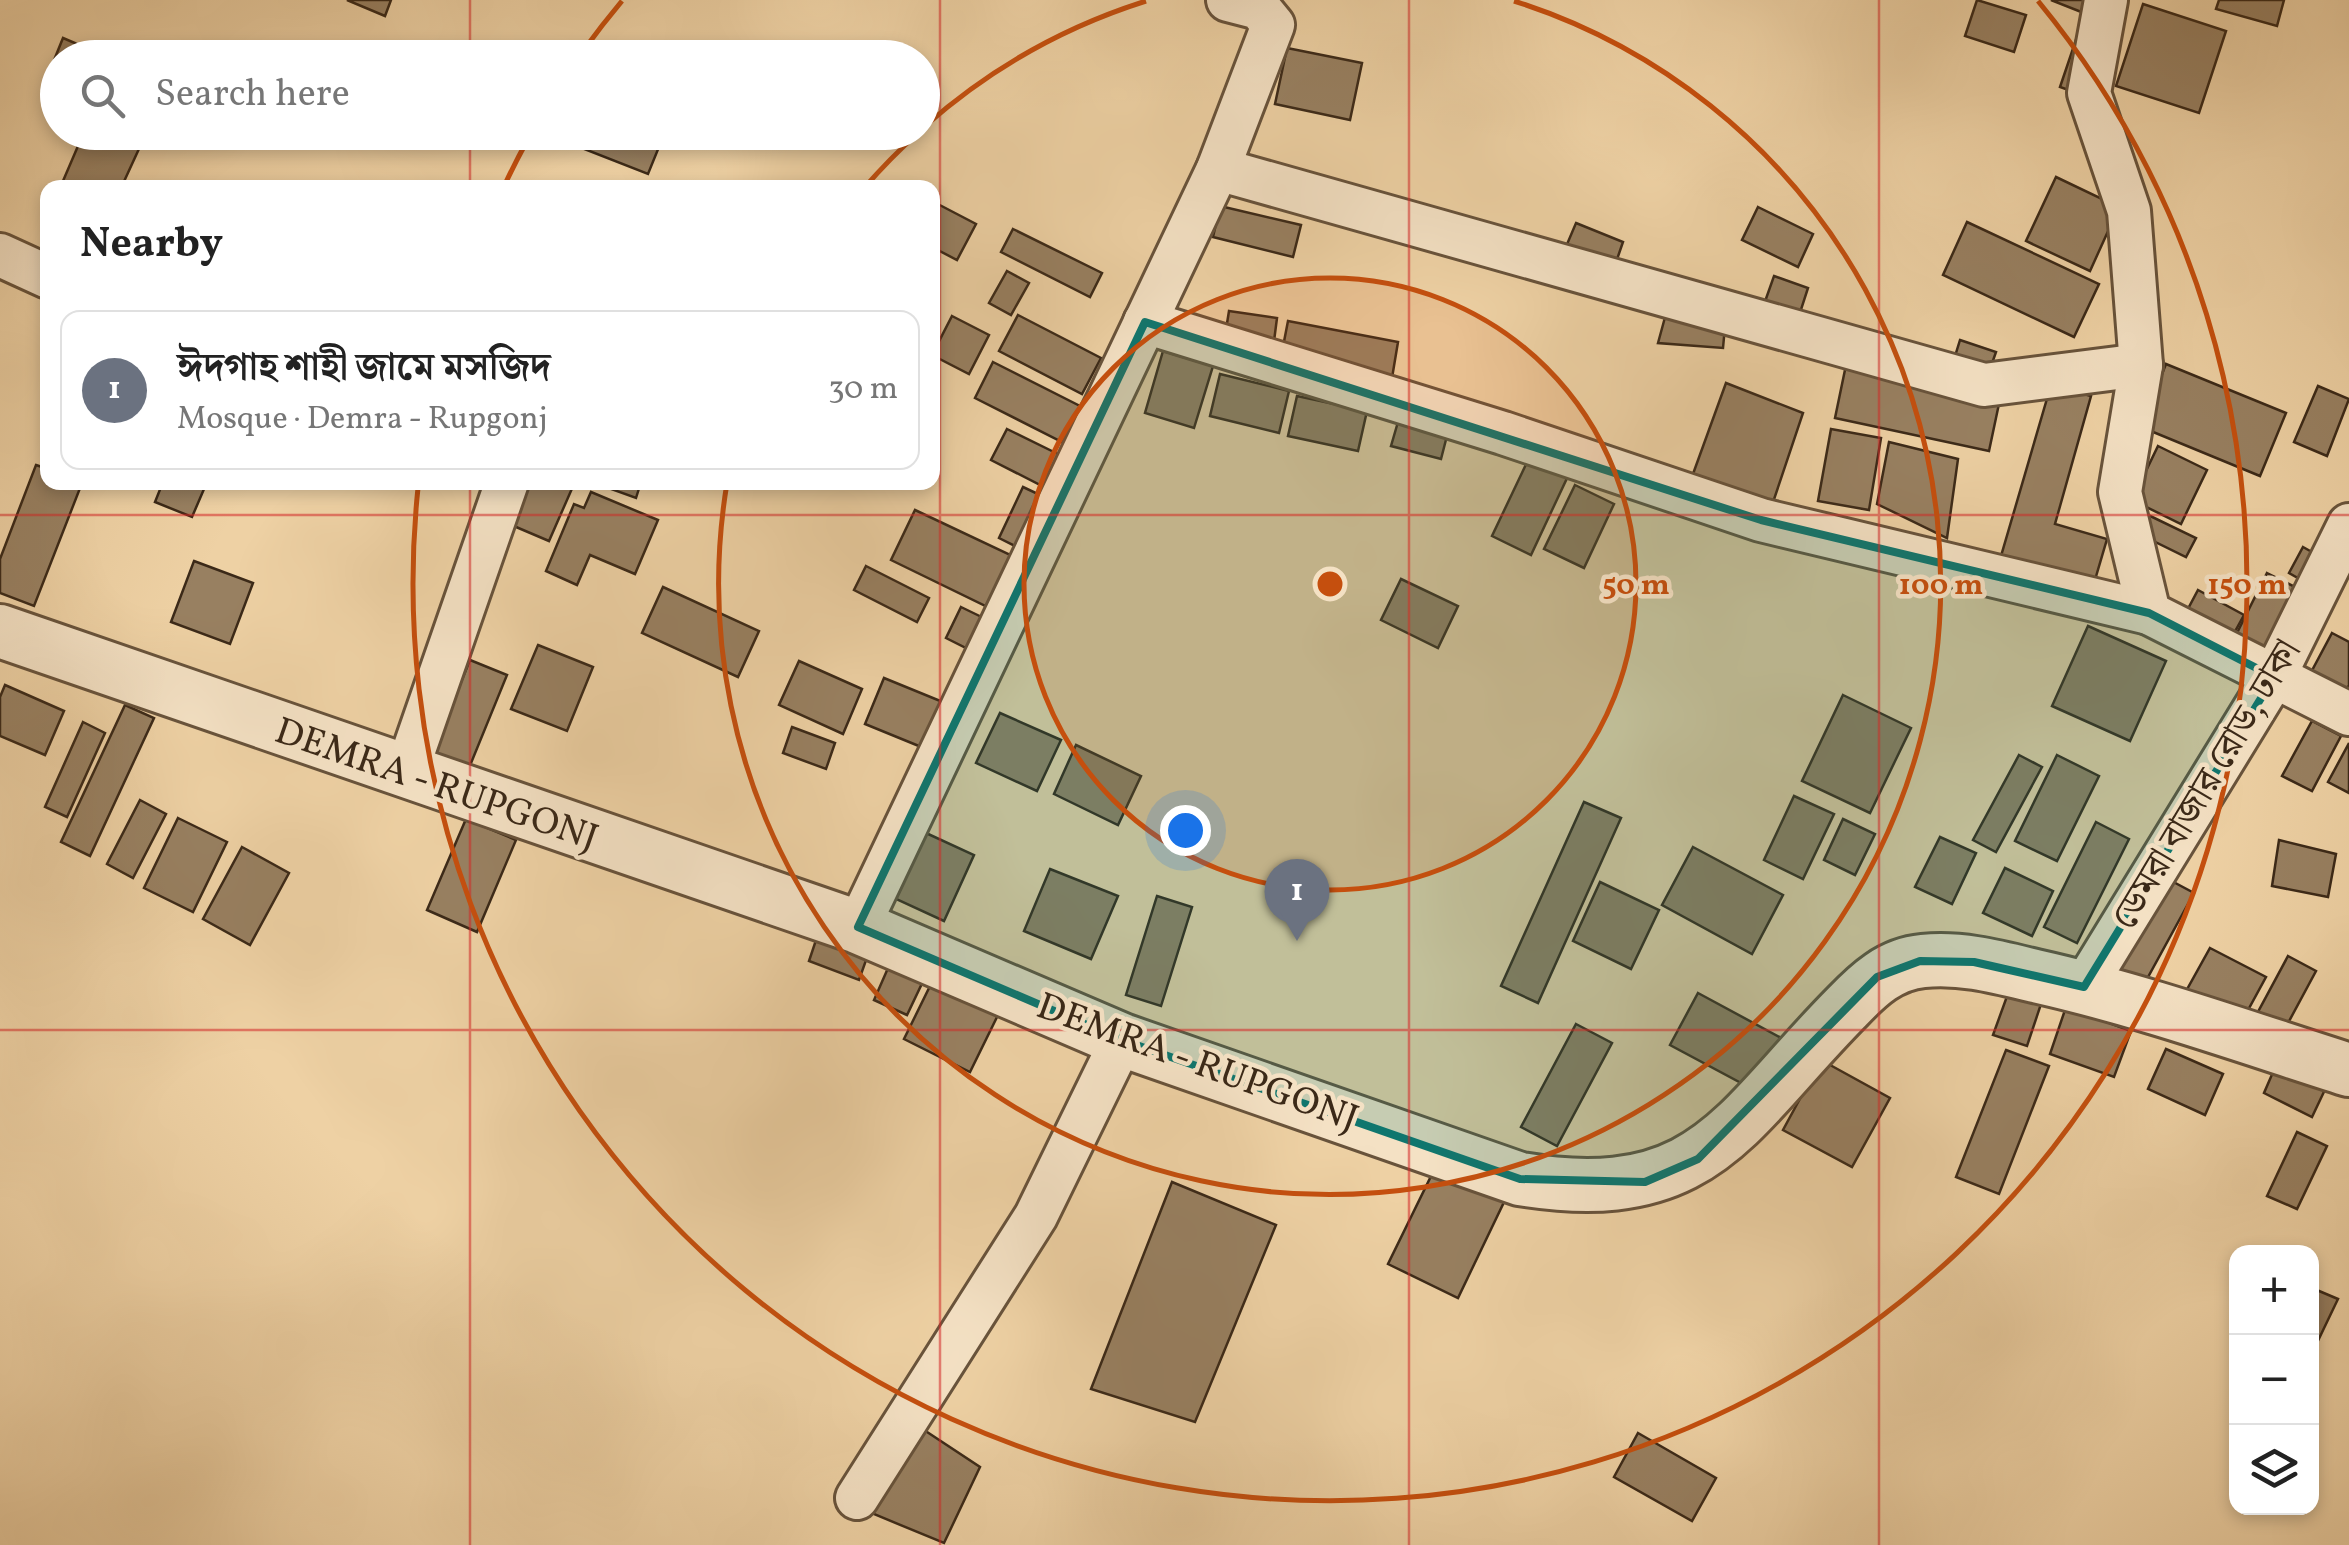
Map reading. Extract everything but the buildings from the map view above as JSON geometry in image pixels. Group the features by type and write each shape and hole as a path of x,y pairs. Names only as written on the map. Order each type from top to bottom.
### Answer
{"street":[{"path":"858,927 1218,169 1273,25 1259,8 1228,0"},
{"path":"2106,0 2089,93 2129,211 2141,366 2120,492 2149,613"},
{"path":"1218,169 1984,385 2141,366"},
{"path":"0,255 40,272"},
{"path":"1145,322 1761,520 2149,613 2349,714"},
{"path":"406,774 504,490"},
{"name":"ডেমরা বাজার রোড, ঢাকা","path":"2084,986 2274,677 2349,525"},
{"name":"DEMRA - RUPGONJ","path":"0,631 858,927 1122,1040 1520,1179 1562,1186 1645,1182 1698,1159 1763,1101 1877,977 1920,961 1974,962 2084,986 2349,1070"},
{"path":"858,1498 1036,1216 1122,1040"}],"highlighted area":[{"path":"1145,322 1761,520 2149,613 2274,677 2084,987 1974,962 1920,961 1877,977 1698,1159 1645,1182 1520,1179 1122,1040 858,927"}],"place":[{"name":"ঈদগাহ শাহী জামে মসজিদ","path":"1297,941"}]}
